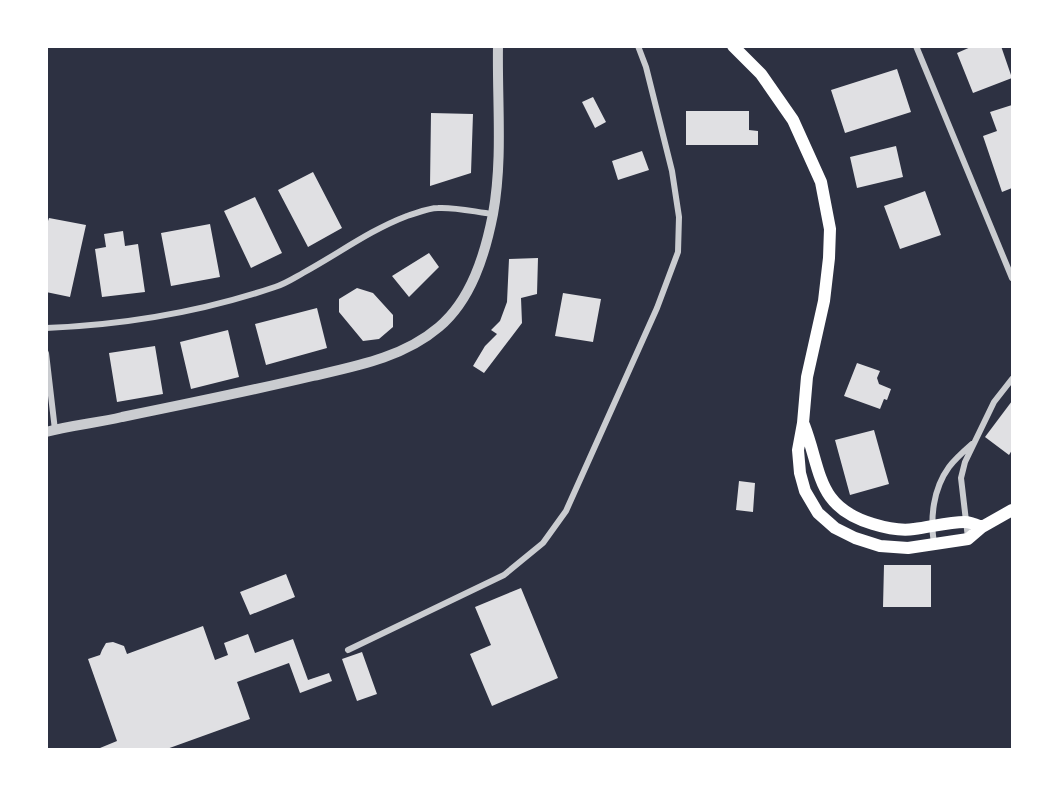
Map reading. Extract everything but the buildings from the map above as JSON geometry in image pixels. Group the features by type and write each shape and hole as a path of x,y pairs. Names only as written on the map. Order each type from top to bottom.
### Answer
{"main road":[{"path":"733,46 761,74 794,120 821,182 830,229 824,301 807,377 798,450 800,473 805,491 819,513 835,528 855,538 880,546 908,548 968,539 982,527 1012,510"},
{"path":"803,423 822,484 833,502 845,513 884,528 908,530 967,522 982,527"}],"street":[{"path":"46,353 51,431 363,364 401,351 426,337 440,327 466,295 478,268 493,214 498,171 498,46"},
{"path":"348,650 504,575 543,543 566,512 657,308 678,252 680,217 672,171 646,67 638,46"},
{"path":"917,47 1012,278"},
{"path":"46,328 84,327 154,318 213,305 278,286 368,234 416,213 437,208 493,214"},
{"path":"968,539 961,478 965,462 994,402 1012,379"},
{"path":"934,545 931,527 940,483 949,467 976,439"}]}
